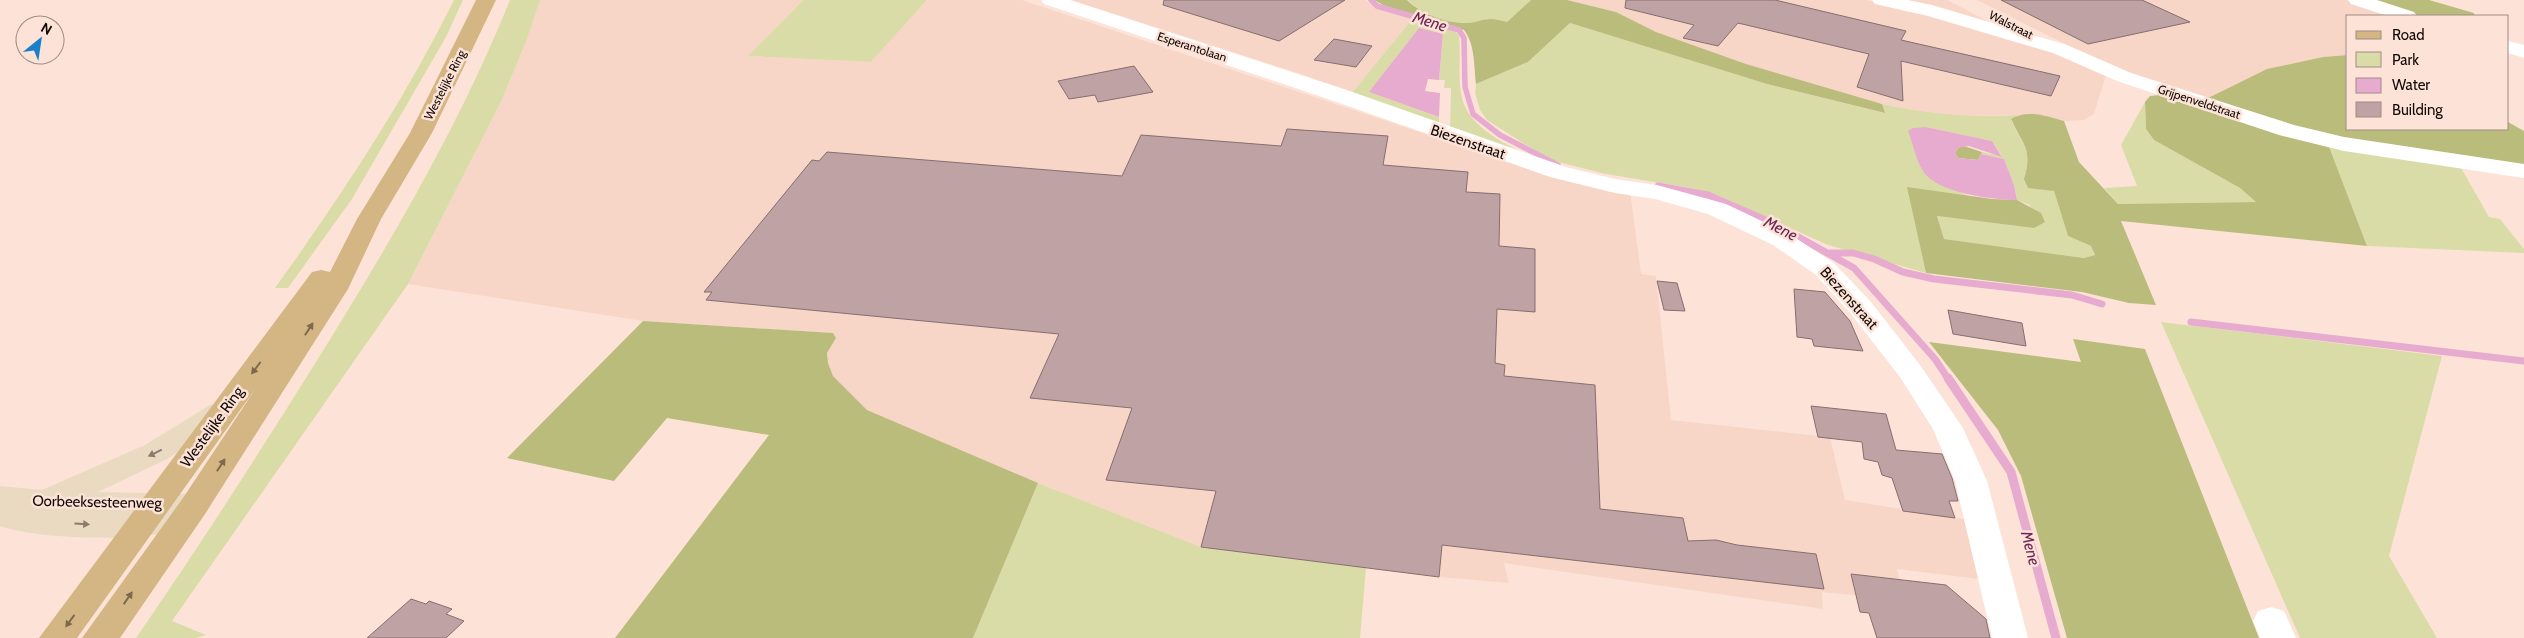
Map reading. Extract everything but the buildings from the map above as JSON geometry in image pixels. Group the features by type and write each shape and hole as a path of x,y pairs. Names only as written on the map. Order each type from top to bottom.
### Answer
{"main road":[{"name":"Westelijke Ring","path":"57,638 169,513 335,289 369,219 421,133 486,0"},
{"name":"Westelijke Ring","path":"100,638 226,408 309,294 369,219"}],"street":[{"name":"Esperantolaan","path":"1051,0 1333,93"},
{"name":"Grijpenveldstraat","path":"1882,0 1932,12 2060,49 2124,77 2288,130 2344,144 2524,171"},
{"name":"Walstraat","path":"1963,0 2060,49"},
{"path":"2358,0 2404,15"},
{"path":"2509,47 2524,52"},
{"name":"Biezenstraat","path":"1333,93 1558,172 1615,186 1658,192 1717,209 1782,240 1825,269 1861,308 1904,364 1948,428 1971,482 2010,638"},
{"path":"40,503 92,482 168,447 191,434 226,408"},
{"name":"Oorbeeksesteenweg","path":"0,498 169,513"},
{"name":"Oorbeeksesteenweg","path":"0,513 22,521 169,513"}],"shaded area":[{"path":"540,0 803,0 748,56 871,62 927,0 1022,0 1561,179 1630,191 1641,274 1656,276 1671,420 1830,437 1845,500 1976,521 1987,580 1897,569 1905,600 1822,592 1823,609 1504,563 1509,583 1439,577 1201,547 1038,483 867,410 833,376 828,363 827,353 836,338 832,333 643,321 408,284 500,104 526,42"},
{"path":"1071,0 1365,0 1374,6 1412,19 1351,94 1307,76"},
{"path":"1567,0 1866,0 1919,11 2055,53 2106,75 2094,114 2084,120 2064,121 2042,115 1951,116 1923,113 1852,97 1746,64 1656,32 1616,12"},
{"path":"1899,0 1947,0 1999,27"},
{"path":"1977,0 2346,0 2395,15 2346,15 2346,55 2323,57 2267,69 2204,100 2105,64"}],"green space":[{"path":"454,0 463,0 446,37 352,199 288,288 275,288 324,218 393,111 435,38"},
{"path":"510,0 540,0 526,42 500,104 408,284 172,621 206,635 196,638 136,638 272,432 396,230 468,94"},
{"path":"803,0 927,0 871,62 748,56"},
{"path":"1374,0 1407,0 1419,10 1434,17 1465,23 1489,19 1507,22 1531,0 1567,0 1616,12 1656,32 1746,64 1882,104 1885,113 1767,84 1570,23 1528,62 1476,84 1472,48 1464,30 1389,8"},
{"path":"1408,0 1531,0 1507,22 1489,19 1458,23 1434,17 1420,10"},
{"path":"2366,0 2429,0 2474,13 2474,15 2412,15"},
{"path":"1412,19 1454,31 1459,35 1461,93 1465,106 1472,117 1481,127 1504,143 1541,162 1450,130 1451,88 1444,88 1445,80 1439,80 1443,34 1369,92 1439,117 1439,125 1351,94"},
{"path":"1570,23 1767,84 1884,113 1882,104 1950,114 1983,116 2018,115 2011,120 2027,154 2027,169 2024,179 2054,191 2068,236 2091,246 2095,255 2084,258 1944,239 1937,216 2034,228 2030,205 2017,200 2014,185 2004,159 1981,154 1982,152 2002,156 1992,141 1926,127 1932,180 1971,197 1908,188 1926,273 1828,245 1717,195 1691,188 1606,174 1558,162 1534,150 1487,120 1480,110 1475,93 1476,84 1528,62"},
{"path":"2346,55 2346,130 2509,130 2509,123 2524,131 2524,166 2350,140 2278,123 2204,100 2267,69 2323,57"},
{"path":"2159,95 2328,144 2367,246 2121,221 2156,305 2129,303 2082,292 1926,273 1907,187 1992,199 2017,200 2041,213 2045,222 2034,228 1937,216 1944,239 2084,258 2095,255 2091,246 2068,236 2054,191 2028,188 2024,179 2027,169 2027,154 2011,119 2023,114 2037,114 2064,121 2079,162 2118,204 2256,202 2240,188 2154,140 2146,129 2145,102 2150,96"},
{"path":"2145,102 2146,129 2154,140 2240,188 2256,202 2118,204 2104,188 2137,186 2121,145"},
{"path":"2328,144 2460,166 2489,217 2500,219 2524,249 2524,253 2367,246"},
{"path":"1964,146 1982,152 1978,160 1958,158 1955,153 1958,148"},
{"path":"643,321 833,333 836,338 827,353 828,363 833,376 867,410 1038,483 973,638 615,638 769,435 667,418 614,481 507,458"},
{"path":"2161,322 2442,356 2389,556 2437,638 2300,638"},
{"path":"2073,339 2145,349 2259,638 2067,638 2021,476 1998,430 1929,342 2081,362"},
{"path":"1038,483 1201,547 1366,568 1360,638 973,638"}],"water":[{"path":"1419,28 1443,34 1439,80 1428,79 1425,91 1440,93 1439,117 1369,92"},
{"path":"1926,127 1992,141 2002,157 1969,146 1958,148 1955,153 1958,158 1978,160 1981,154 2004,159 2014,185 2017,200 1994,199 1966,194 1940,185 1930,179 1923,171 1916,157 1908,131 1913,128"}],"waterway":[{"name":"Mene","path":"1371,0 1377,6 1459,30 1464,38 1465,87 1473,114 1500,135 1558,165"},
{"name":"Mene","path":"1658,186 1708,195 1777,225 1854,268 1935,359 1949,380"},
{"path":"1830,253 1853,253 1874,259 1903,272 1934,279 2072,295 2102,304"},
{"path":"2191,322 2524,361"},
{"name":"Mene","path":"1948,378 2011,472 2056,638"}]}
